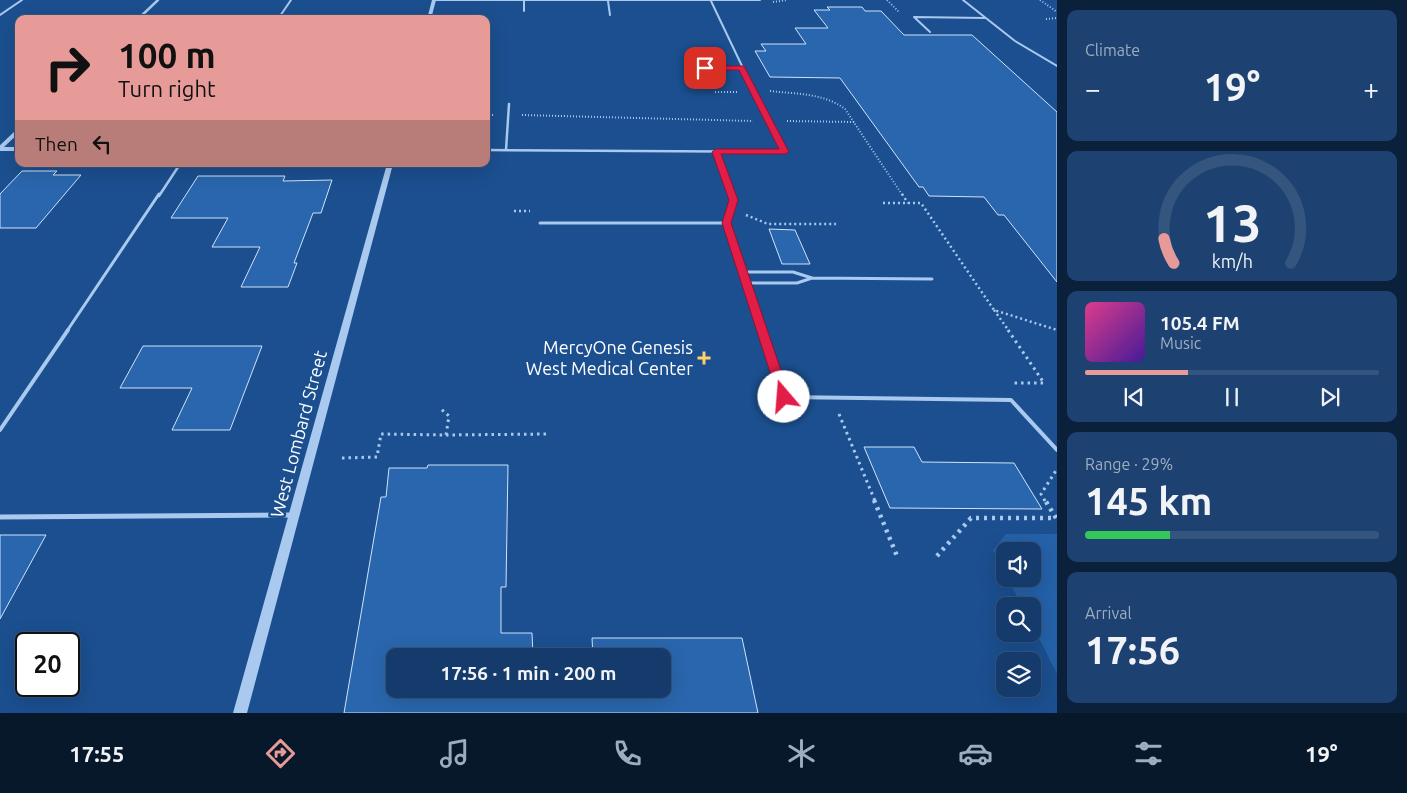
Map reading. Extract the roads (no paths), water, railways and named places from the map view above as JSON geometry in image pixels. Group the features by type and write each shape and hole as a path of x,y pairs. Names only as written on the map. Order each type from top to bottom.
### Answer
{"street":[{"path":"142,15 158,0"},
{"path":"430,15 434,0"},
{"path":"0,148 15,134"},
{"path":"0,148 15,149"},
{"name":"West Lombard Street","path":"240,713 389,167"}],"lane":[{"path":"0,15 22,0"},
{"path":"281,15 291,0"},
{"path":"434,0 760,0"},
{"path":"963,0 1015,41 1057,66"},
{"path":"524,1 524,12"},
{"path":"608,1 610,15"},
{"path":"490,150 785,152 742,68 711,1"},
{"path":"930,32 914,18 985,18"},
{"path":"705,68 742,68"},
{"path":"506,150 509,104"},
{"path":"716,152 734,200 726,223 784,397 1011,400 1057,450"},
{"path":"0,430 178,167"},
{"path":"540,223 726,223"},
{"path":"742,272 793,272 812,278 932,279"},
{"path":"746,283 797,283 812,278"},
{"path":"0,517 294,515"}],"place":[{"name":"MercyOne Genesis West Medical Center","path":"704,358"}]}
